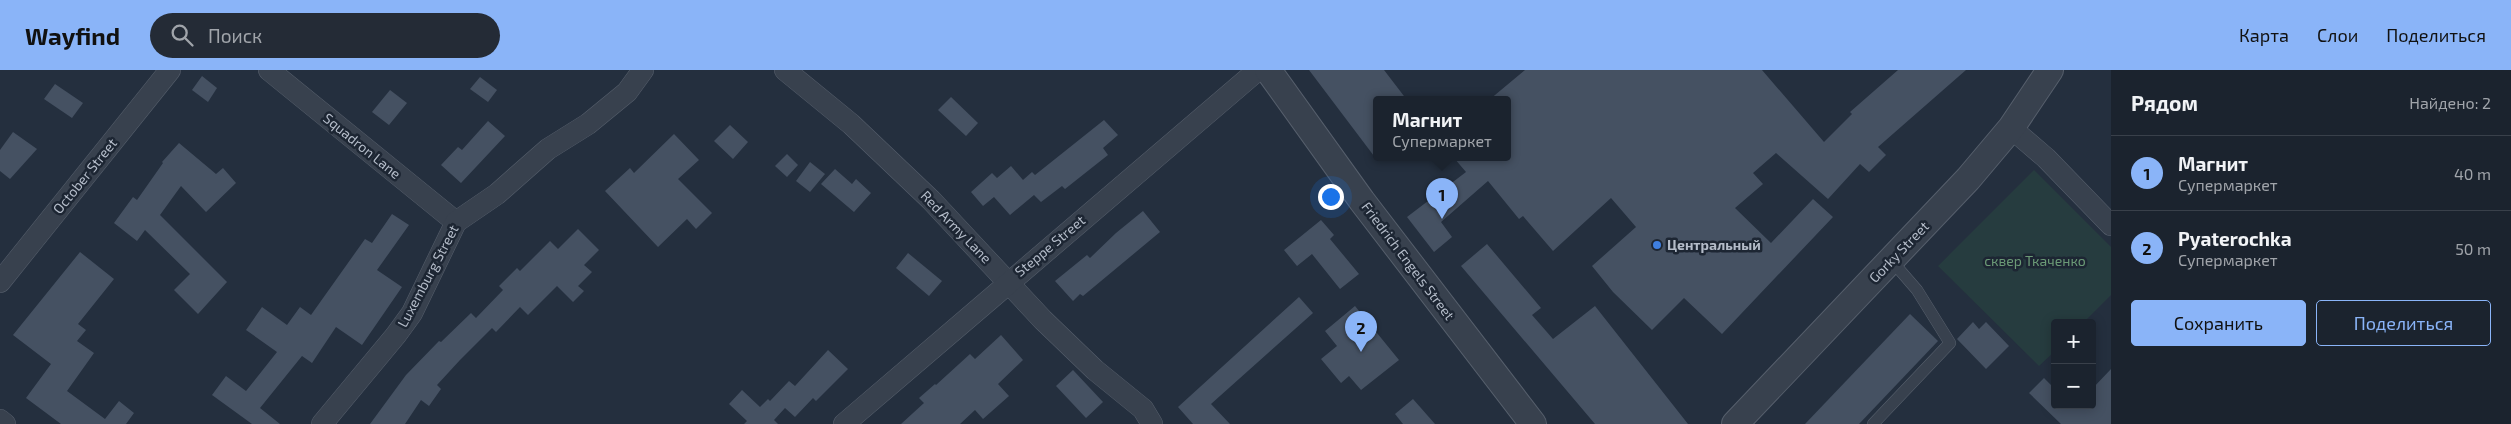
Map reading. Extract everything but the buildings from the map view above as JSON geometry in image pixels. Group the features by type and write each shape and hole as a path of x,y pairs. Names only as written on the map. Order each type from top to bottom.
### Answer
{"street":[{"name":"October Street","path":"0,282 170,70"},
{"name":"Squadron Lane","path":"269,70 456,222"},
{"name":"Luxemburg Street","path":"322,424 412,313 456,222 497,194 548,149 588,124 627,92 643,70"},
{"name":"Red Army Lane","path":"785,70 851,124 895,164 1095,370 1148,417"},
{"name":"Steppe Street","path":"844,424 1258,70"},
{"name":"Friedrich Engels Street","path":"1268,70 1362,202 1533,424"},
{"name":"Gorky Street","path":"1735,424 1968,179 2011,128 2050,70"},
{"path":"2011,128 2046,158 2111,225"},
{"path":"0,420 5,424"}],"lane":[{"path":"1873,424 1950,343 1917,290 1891,260"}],"green space":[{"name":"сквер Ткаченко","path":"2034,170 2111,247 2111,295 2087,319 2051,319 2051,355 2039,366 1938,266"}],"place":[{"name":"Магнит","path":"1442,219"},
{"name":"Центральный","path":"1657,245"},
{"name":"Pyaterochka","path":"1361,352"}]}
